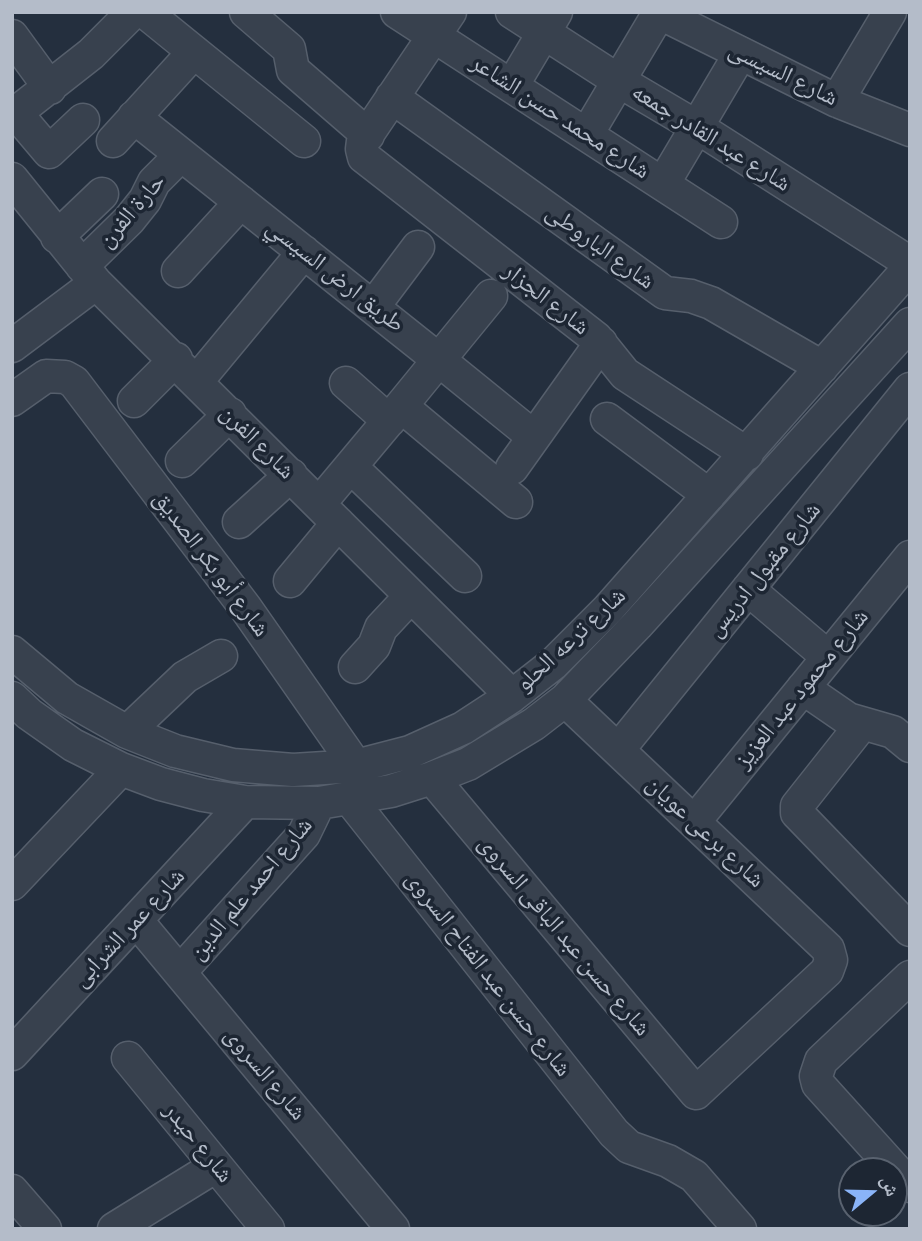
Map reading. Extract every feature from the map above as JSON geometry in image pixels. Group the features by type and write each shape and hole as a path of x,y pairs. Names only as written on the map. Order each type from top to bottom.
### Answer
{"street":[{"name":"شارع محمد حسن الشاعر","path":"397,12 442,24 512,86 722,222"},
{"name":"شارع عبد القادر جمعه","path":"512,12 550,22 619,80 697,127 910,265"},
{"path":"587,134 659,12"},
{"name":"شارع السيسى","path":"659,12 706,22 740,54 837,102 910,131"},
{"path":"837,102 890,12"},
{"path":"83,120 49,152 14,114 91,54 133,13 194,52 304,141"},
{"path":"254,15 289,49 293,69 368,135 442,24"},
{"path":"512,86 550,22"},
{"path":"12,36 50,88"},
{"path":"113,141 194,52"},
{"path":"663,184 740,54"},
{"name":"شارع الباروطى","path":"392,97 665,293 691,296 711,303 822,368"},
{"name":"طريق ارض السيسي","path":"134,117 534,438"},
{"name":"شارع الجزار","path":"368,135 363,141 364,157 601,343 615,363 636,383 747,454"},
{"name":"حارة الفرن","path":"12,346 89,274 145,200 154,182 181,155"},
{"name":"شارع الفرن","path":"16,191 89,274 512,696"},
{"path":"57,237 102,194"},
{"path":"178,271 242,202"},
{"path":"373,307 418,247"},
{"path":"134,401 186,370 304,252"},
{"name":"شارع ترعه الحلو","path":"12,652 68,698 127,732 175,751 233,765 293,770 356,766 410,752 463,728 512,696 553,664 608,608 747,454 910,265"},
{"path":"290,580 351,467 491,296"},
{"name":"شارع ترعه الحلو","path":"18,714 121,769 192,793 245,802 334,800 391,791 468,764 534,724 565,700 688,570 910,324"},
{"path":"512,468 601,343"},
{"path":"12,346 46,378 12,400"},
{"name":"شارع أبو بكر الصديق","path":"46,378 65,377 74,382 244,607 356,766"},
{"path":"346,383 395,414 516,502"},
{"name":"شارع مقبول ادريس","path":"618,750 748,589 905,403"},
{"path":"182,461 230,414"},
{"path":"607,419 709,495"},
{"path":"351,467 464,576"},
{"path":"239,522 290,475"},
{"path":"664,545 688,570"},
{"name":"شارع محمود عبد العزيز","path":"694,822 910,557"},
{"path":"748,589 828,657"},
{"path":"355,667 374,646 381,628 410,597"},
{"path":"127,732 185,677 220,656"},
{"path":"803,688 848,719 892,732 910,746"},
{"name":"شارع برعى عويان","path":"565,700 828,949 831,960 827,971"},
{"path":"862,724 797,809 799,816 910,930"},
{"path":"12,884 121,769"},
{"name":"شارع حسن عبد الباقى السروى","path":"432,778 696,1093 827,971"},
{"name":"شارع احمد علم الدين","path":"180,972 334,800"},
{"name":"شارع حسن عبد الفتاح السروى","path":"334,800 608,1126 629,1147 668,1161 694,1176 740,1229"},
{"name":"شارع عمر الشرابى","path":"12,1054 245,802"},
{"name":"شارع السروى","path":"136,920 393,1229"},
{"path":"910,977 821,1061 816,1076 818,1084 910,1186"},
{"name":"شارع حيدر","path":"128,1058 268,1229"},
{"path":"114,1229 216,1166"},
{"path":"12,1191 45,1229"}]}
